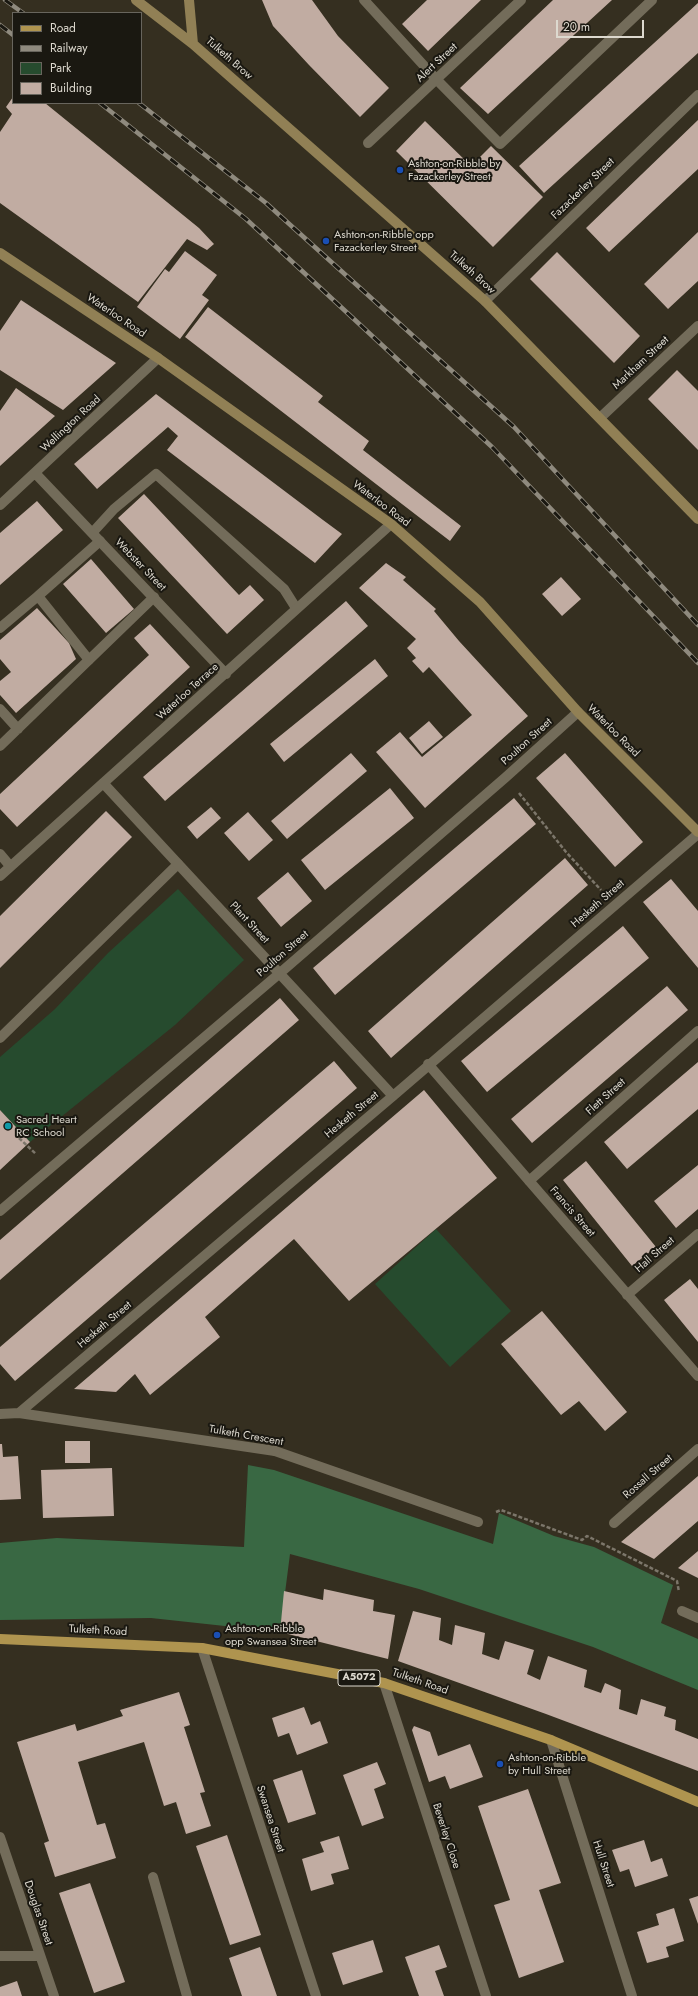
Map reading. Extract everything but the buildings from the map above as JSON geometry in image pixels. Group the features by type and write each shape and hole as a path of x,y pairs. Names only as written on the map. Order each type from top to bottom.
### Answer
{"main road":[{"name":"Tulketh Road","path":"0,1640 202,1648 384,1683 551,1740 698,1802"}],"street":[{"path":"136,0 193,44"},
{"name":"Tulketh Brow","path":"189,0 193,44 485,301 698,519"},
{"path":"364,0 437,80 500,144 652,0"},
{"name":"Alert Street","path":"368,143 521,0"},
{"name":"Fazackerley Street","path":"485,301 698,95"},
{"name":"Waterloo Road","path":"0,253 158,358 391,524 480,602 578,712 698,833"},
{"name":"Markham Street","path":"600,417 698,326"},
{"name":"Wellington Road","path":"0,505 36,474 158,358"},
{"name":"Webster Street","path":"36,474 93,532 226,674"},
{"path":"93,532 114,509 156,474 284,589 296,608"},
{"name":"Waterloo Terrace","path":"0,876 104,784 226,674 296,608 391,524"},
{"path":"0,628 100,541"},
{"path":"38,596 89,660"},
{"path":"0,746 154,597"},
{"path":"0,709 18,729"},
{"name":"Poulton Street","path":"0,1211 280,973 506,777 578,712"},
{"name":"Plant Street","path":"104,784 393,1096"},
{"name":"Hesketh Street","path":"19,1413 393,1096 428,1064 616,905 698,833"},
{"path":"0,854 10,866"},
{"path":"0,1038 178,864"},
{"name":"Flett Street","path":"529,1181 698,1031"},
{"name":"Francis Street","path":"428,1064 698,1376"},
{"name":"Hall Street","path":"627,1295 698,1234"},
{"name":"Tulketh Crescent","path":"0,1414 19,1413 275,1452 478,1522"},
{"name":"Rossall Street","path":"614,1523 698,1449"},
{"path":"682,1611 698,1618"},
{"name":"Swansea Street","path":"202,1648 316,1996"},
{"name":"Beverley Close","path":"384,1683 486,1996"},
{"name":"Hull Street","path":"551,1740 632,1996"},
{"name":"Douglas Street","path":"0,1837 54,1996"},
{"path":"153,1877 187,1996"},
{"path":"0,1956 40,1956"}],"path":[{"path":"506,777 566,852 616,905"},
{"path":"478,1522 501,1510 582,1540 587,1536 677,1581 682,1611"}],"green space":[{"path":"178,889 244,960 175,1025 30,1142 0,1110 0,1057 55,1009 108,953"},
{"path":"436,1229 511,1311 450,1367 375,1284"},
{"path":"248,1465 274,1470 493,1544 499,1513 554,1536 594,1547 673,1585 661,1623 698,1639 698,1690 593,1647 419,1589 290,1554 280,1632 151,1618 0,1620 0,1543 57,1538 244,1547"}],"railway":[{"path":"5,0 22,12"},
{"path":"0,25 12,34"},
{"path":"101,104 246,219 492,447 698,663"},
{"path":"140,104 266,203 514,427 698,625"}],"place":[{"name":"Ashton-on-Ribble by Fazackerley Street","path":"400,170"},
{"name":"Ashton-on-Ribble opp Fazackerley Street","path":"326,241"},
{"name":"Sacred Heart RC School","path":"8,1126"},
{"name":"Ashton-on-Ribble opp Swansea Street","path":"217,1635"},
{"name":"Ashton-on-Ribble by Hull Street","path":"500,1764"}]}
